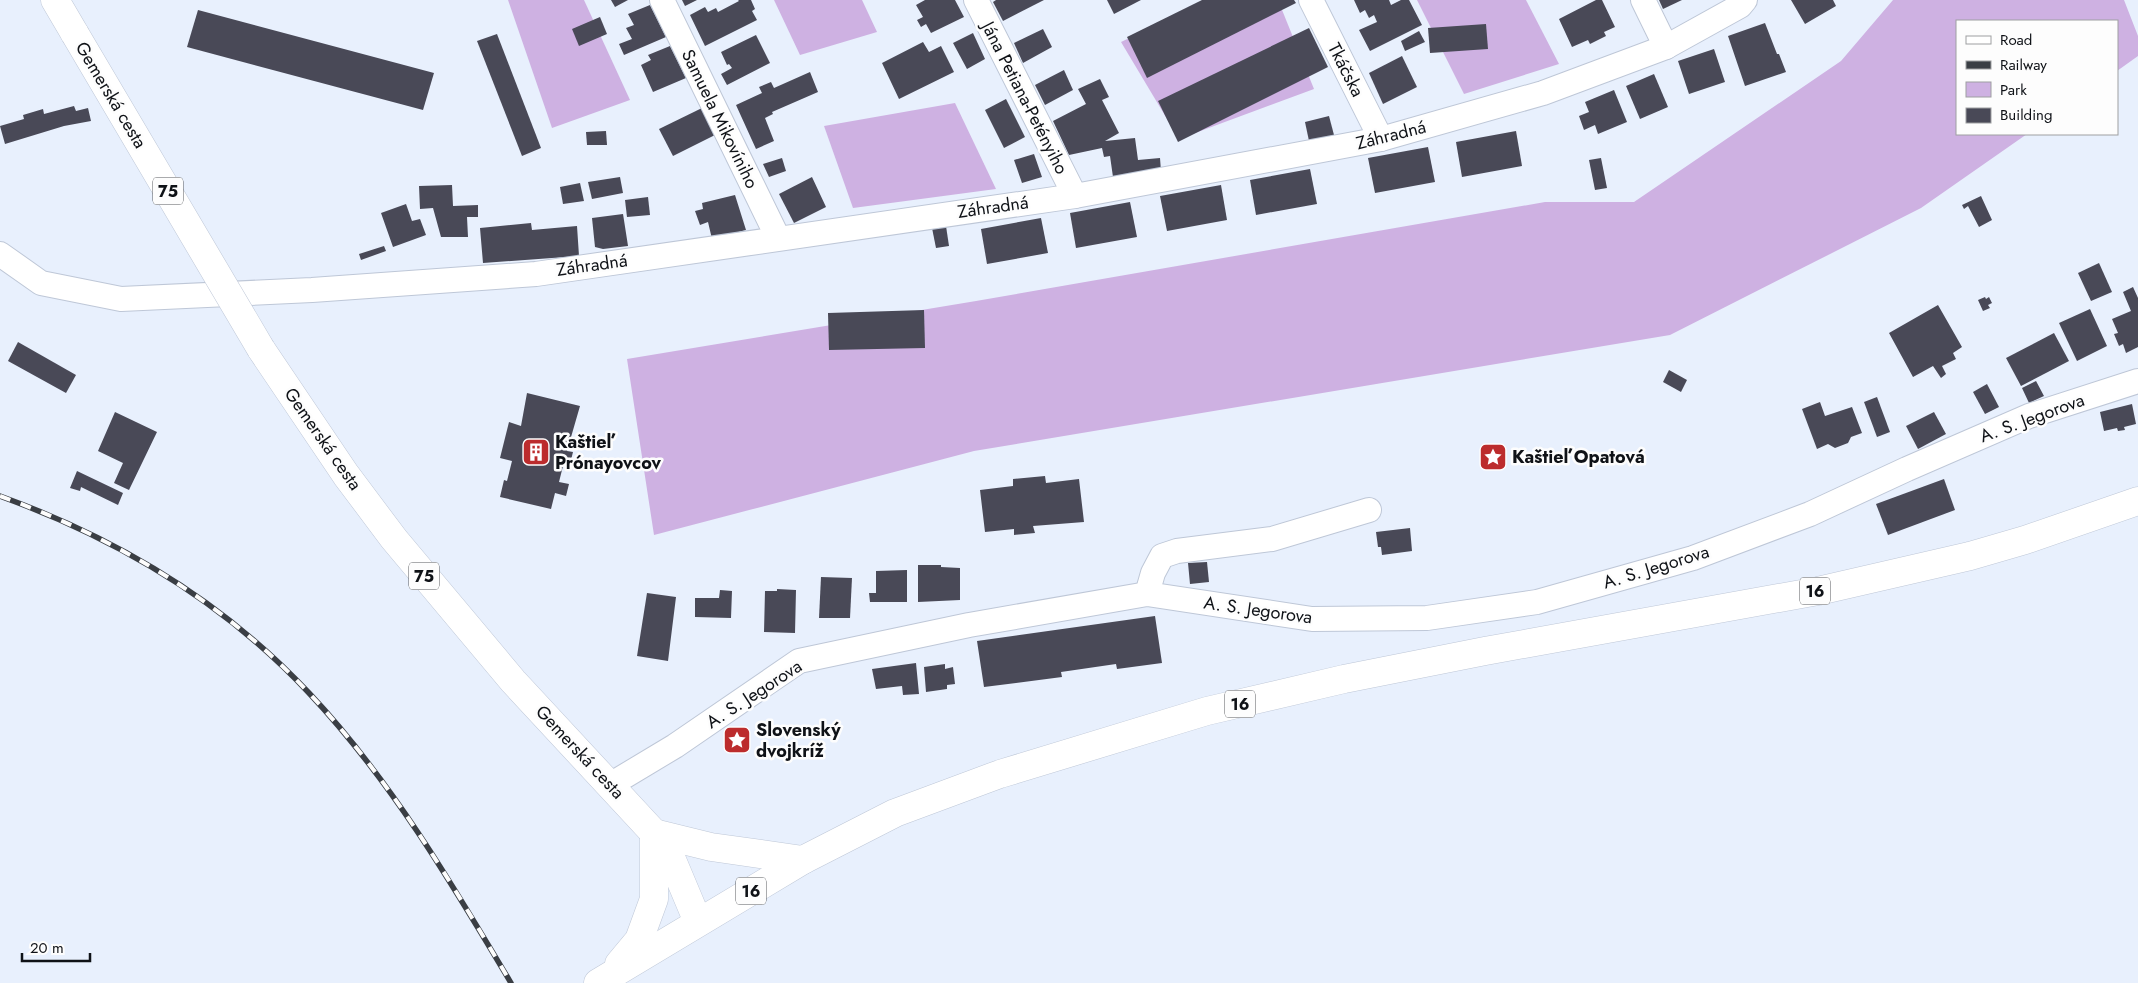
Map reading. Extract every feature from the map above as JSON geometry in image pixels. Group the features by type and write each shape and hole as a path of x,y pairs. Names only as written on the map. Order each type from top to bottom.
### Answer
{"main road":[{"name":"Gemerská cesta","path":"55,0 261,349 346,475 394,539 513,681 654,833"},
{"name":"16","path":"603,980 803,860 895,813 1000,774 1207,711 1344,679 1485,651 1818,591 1970,556 2025,540 2138,501"},
{"path":"603,980 639,940 654,899 654,833 711,847 803,860"},
{"name":"75","path":"654,833 672,860 698,922"}],"street":[{"name":"Samuela Mikovíniho","path":"662,0 778,238"},
{"name":"Jána Petiana-Petényiho","path":"976,0 1075,196"},
{"name":"Tkáčska","path":"1311,0 1381,139"},
{"path":"1643,0 1666,47"},
{"name":"Záhradná","path":"0,254 41,283 120,299 312,290 536,274 1075,196 1381,139 1543,93 1666,47 1740,6 1745,0"},
{"name":"A. S. Jegorova","path":"610,785 675,746 799,661 969,625 1147,594 1312,619 1427,618 1537,602 1693,558 1810,514 1907,468 2029,416 2138,381"},
{"path":"1147,594 1154,572 1162,556 1177,551 1272,540 1369,510"}],"green space":[{"path":"508,0 584,0 630,100 552,128"},
{"path":"774,0 862,0 877,32 800,55"},
{"path":"1209,0 1278,0 1314,89 1179,139 1121,42"},
{"path":"1417,0 1526,0 1559,64 1464,94"},
{"path":"1893,0 2124,0 2138,36 2138,56 2118,70 2118,20 1956,20 1956,135 2026,135 1921,208 1670,335 974,451 654,535 627,359 976,301 1545,202 1634,202 1841,61"},
{"path":"955,103 996,189 853,208 824,126"}],"building":[{"path":"611,0 628,0 615,7"},
{"path":"682,0 697,0 685,6"},
{"path":"738,0 751,0 755,9 752,11 757,20 705,46 690,15 705,7 708,12 716,8 718,12"},
{"path":"925,0 955,0 964,17 931,33 926,24 921,27 917,20 923,17 916,5"},
{"path":"996,0 1044,0 1003,21 993,2"},
{"path":"1107,0 1141,0 1114,14"},
{"path":"1202,0 1294,0 1296,3 1147,78 1127,37"},
{"path":"1354,0 1389,0 1391,5 1401,0 1409,0 1422,25 1370,51 1359,30 1377,22 1374,15 1369,18 1365,10 1360,13"},
{"path":"1596,0 1602,0 1615,27 1604,32 1606,36 1590,44 1588,40 1572,47 1559,19"},
{"path":"1659,0 1682,0 1663,9"},
{"path":"1791,0 1833,0 1836,6 1805,24"},
{"path":"650,5 666,37 624,55 619,44 632,39 626,28 634,25 628,14"},
{"path":"198,10 434,73 423,110 187,47"},
{"path":"600,17 607,34 579,46 572,29"},
{"path":"1765,23 1786,72 1745,86 1728,36"},
{"path":"1486,24 1488,49 1430,53 1428,28"},
{"path":"1309,28 1328,67 1178,142 1158,101"},
{"path":"1043,29 1052,47 1023,63 1014,43"},
{"path":"1419,31 1425,42 1405,51 1401,41"},
{"path":"973,33 985,59 967,69 953,43"},
{"path":"497,34 541,148 522,156 477,41"},
{"path":"756,35 770,63 727,85 721,74 732,68 729,64 727,65 721,52"},
{"path":"923,42 929,52 941,46 954,72 899,99 882,63"},
{"path":"670,46 686,78 653,92 641,65 651,60 648,55"},
{"path":"1714,49 1725,82 1689,94 1678,61"},
{"path":"1402,56 1417,87 1383,104 1369,73"},
{"path":"1064,70 1073,90 1045,105 1035,85"},
{"path":"810,72 818,92 772,112 773,114 765,118 774,141 756,149 736,105 762,93 759,87 771,82 774,88"},
{"path":"1654,74 1668,107 1640,119 1626,86"},
{"path":"1100,79 1109,97 1102,100 1119,133 1105,141 1135,138 1138,160 1160,158 1161,171 1113,177 1110,156 1104,157 1102,148 1069,155 1053,121 1086,104 1078,89"},
{"path":"1614,90 1627,122 1598,134 1595,125 1584,130 1579,116 1589,112 1585,102"},
{"path":"1006,99 1025,137 1004,148 985,110"},
{"path":"74,106 76,111 88,108 91,121 64,126 5,144 0,126 24,119 23,115 43,109 44,114"},
{"path":"702,108 715,135 673,156 659,129"},
{"path":"1329,116 1334,135 1309,141 1305,122"},
{"path":"606,131 607,145 587,145 586,132"},
{"path":"1516,131 1522,166 1462,177 1456,142"},
{"path":"1428,147 1435,182 1375,193 1368,158"},
{"path":"1034,154 1042,177 1022,183 1014,160"},
{"path":"782,158 786,171 769,177 763,164"},
{"path":"1601,158 1607,188 1595,190 1589,160"},
{"path":"1310,169 1317,204 1256,215 1250,180"},
{"path":"620,177 623,193 592,199 588,182"},
{"path":"812,177 826,207 794,223 779,194"},
{"path":"580,183 584,201 563,204 560,187"},
{"path":"452,185 453,206 478,205 478,217 467,217 468,237 441,237 433,208 420,209 419,186"},
{"path":"1221,185 1227,220 1167,231 1160,196"},
{"path":"735,195 746,230 712,239 708,222 700,225 695,211 703,209 702,203"},
{"path":"1981,196 1992,220 1979,227 1968,206 1964,209 1962,205"},
{"path":"648,197 650,215 627,217 625,200"},
{"path":"1130,202 1137,237 1076,248 1070,213"},
{"path":"406,204 412,221 420,219 426,235 393,247 381,213"},
{"path":"623,214 628,246 603,249 595,247 592,218"},
{"path":"1041,218 1048,253 987,264 981,229"},
{"path":"531,223 532,230 577,226 579,256 483,263 480,228"},
{"path":"946,226 949,246 936,248 932,228"},
{"path":"384,246 386,251 361,260 359,254"},
{"path":"2099,263 2112,292 2091,301 2078,273"},
{"path":"2133,287 2138,298 2138,347 2126,353 2123,344 2119,346 2114,334 2118,333 2112,319 2131,311 2123,292"},
{"path":"1985,297 1986,299 1989,297 1992,303 1988,305 1990,308 1983,311 1978,300"},
{"path":"1938,305 1962,347 1953,353 1956,359 1942,366 1946,374 1941,378 1933,366 1913,377 1889,333"},
{"path":"2090,309 2107,346 2077,361 2059,323"},
{"path":"924,310 925,348 829,350 828,313"},
{"path":"2054,333 2069,361 2021,386 2006,358"},
{"path":"18,342 76,375 66,393 8,361"},
{"path":"1669,370 1687,380 1681,392 1663,382"},
{"path":"2036,381 2044,396 2029,403 2022,388"},
{"path":"1987,384 1999,407 1985,414 1973,392"},
{"name":"Kaštieľ Prónayovcov","path":"527,393 580,406 567,451 573,452 570,464 564,462 559,482 569,484 566,496 555,493 551,509 500,497 504,480 507,481 512,461 500,458 509,422 521,426"},
{"path":"1877,397 1890,432 1877,437 1864,402"},
{"path":"1820,402 1825,416 1852,407 1862,433 1851,437 1848,443 1835,448 1828,444 1817,449 1802,409"},
{"path":"2132,404 2136,424 2124,427 2125,430 2118,431 2117,428 2104,431 2100,412"},
{"path":"115,412 157,432 129,490 114,483 123,463 98,451"},
{"path":"1934,412 1946,434 1918,449 1906,426"},
{"path":"77,471 123,493 118,505 81,487 80,491 70,488"},
{"path":"1045,476 1046,483 1079,479 1084,522 1033,526 1035,533 1014,535 1014,529 985,532 980,490 1013,486 1013,479"},
{"path":"1944,479 1955,510 1888,535 1876,504"},
{"path":"1410,528 1412,551 1382,555 1381,547 1378,547 1376,532"},
{"path":"1207,562 1209,582 1190,584 1188,563"},
{"path":"918,565 941,565 941,567 960,568 960,600 918,602"},
{"path":"907,570 907,602 870,602 869,593 876,593 876,571"},
{"path":"821,577 852,578 850,618 819,618"},
{"path":"777,589 796,590 795,633 764,632 765,591 777,591"},
{"path":"720,590 732,591 731,618 695,617 695,598 719,598"},
{"path":"647,593 676,597 668,661 637,656"},
{"path":"1155,616 1162,663 1117,669 1116,664 1061,672 1062,677 984,687 977,641"},
{"path":"916,663 919,694 903,695 902,686 876,689 872,669"},
{"path":"945,664 945,669 953,667 955,684 947,685 947,689 926,692 924,667"}],"railway":[{"path":"0,496 85,532 166,576 241,630 276,660 338,726 393,796 466,907 511,983"}],"place":[{"name":"Kaštieľ Prónayovcov","path":"536,452"},
{"name":"Kaštieľ Opatová","path":"1493,457"},
{"name":"Slovenský dvojkríž","path":"737,740"}]}
